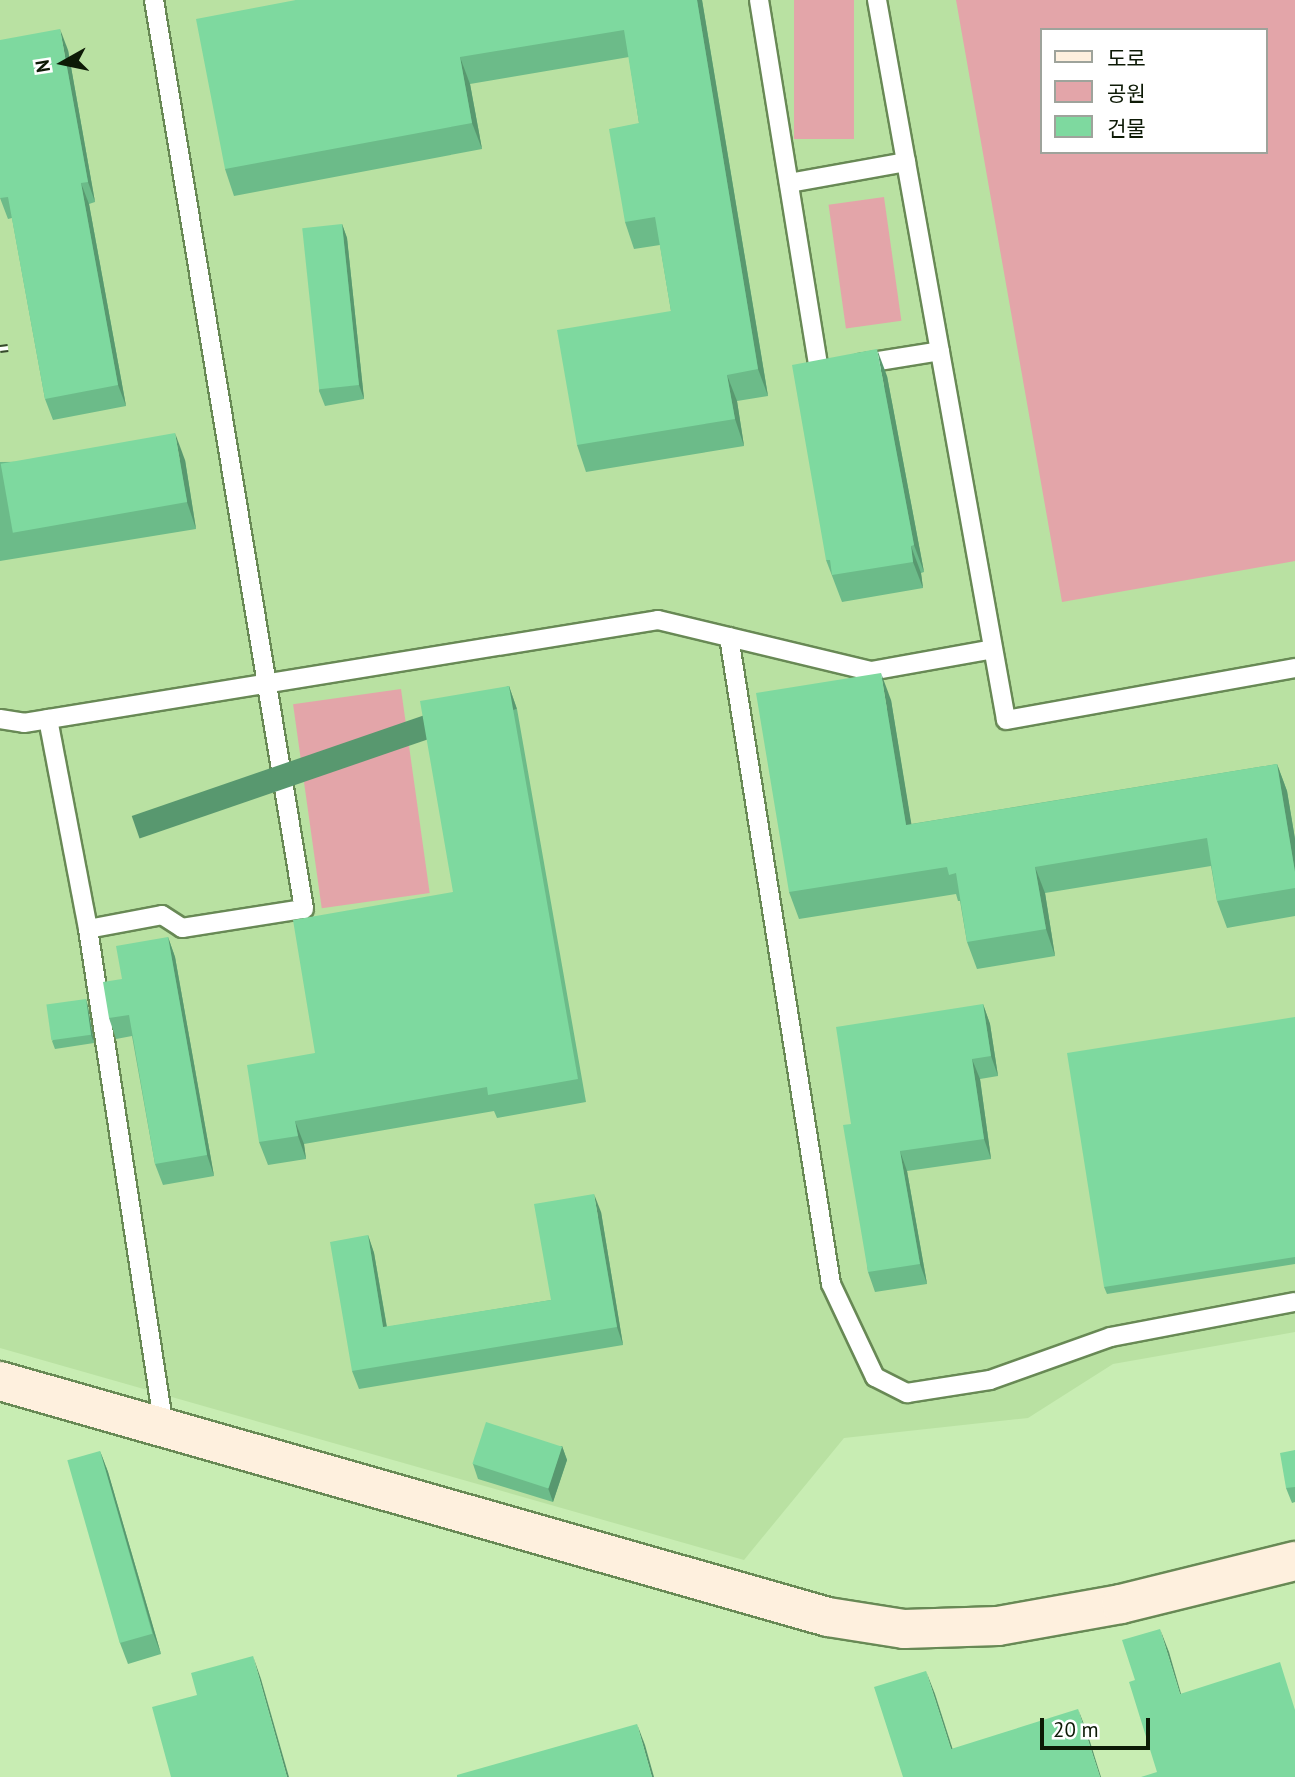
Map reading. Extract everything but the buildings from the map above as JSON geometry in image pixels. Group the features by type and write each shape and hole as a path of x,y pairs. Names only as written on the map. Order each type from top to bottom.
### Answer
{"street":[{"path":"0,1381 828,1617 904,1629 998,1626 1121,1604 1295,1562"}],"lane":[{"path":"759,0 819,371 940,351"},
{"path":"877,0 1006,720 1295,668"},
{"path":"88,929 162,915 182,928 304,909 159,1"},
{"path":"789,183 906,162"},
{"path":"0,719 24,723 658,620 872,671 993,649"},
{"path":"729,637 831,1284 874,1377 907,1393 990,1380 1111,1336 1295,1301"},
{"path":"48,719 88,929 164,1428"}],"shaded area":[{"path":"0,0 1295,0 1295,1332 1113,1364 1028,1418 844,1438 744,1560 0,1348"}],"green space":[{"path":"794,0 854,0 854,139 794,139"},
{"path":"956,0 1295,0 1295,561 1062,602"},
{"path":"884,197 901,321 846,329 829,205"},
{"path":"401,689 430,893 322,908 293,704"}],"railway":[{"path":"0,349 8,348"}]}
